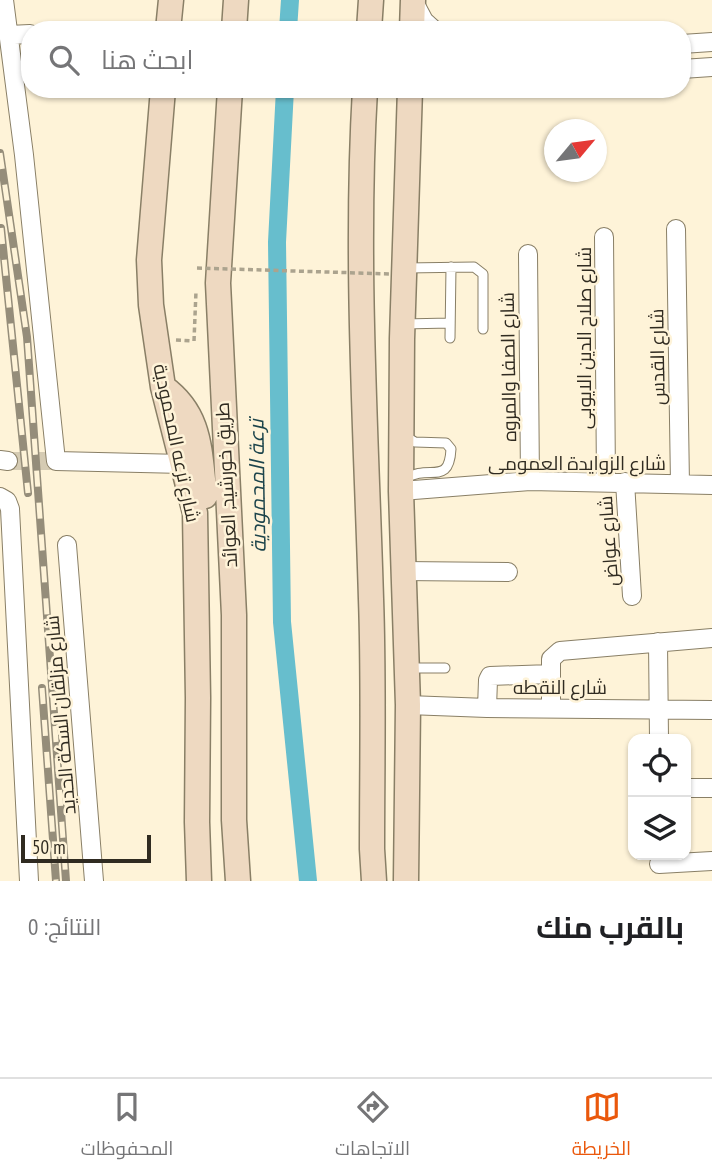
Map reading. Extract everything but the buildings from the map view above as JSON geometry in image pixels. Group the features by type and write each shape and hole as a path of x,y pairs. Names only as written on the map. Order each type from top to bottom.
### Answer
{"main road":[{"path":"170,21 171,0"},
{"path":"235,21 236,0"},
{"path":"370,21 371,0"},
{"path":"412,21 413,0"},
{"name":"شارع ترعه المحمودية","path":"162,98 149,260 155,338 163,387 195,513 199,881"},
{"name":"طريق خورشيد, العوائد","path":"229,98 218,283 234,615 234,820 238,881"},
{"path":"365,98 362,336 371,603 374,881"},
{"path":"406,881 408,705 401,531 403,324 398,271 409,98"},
{"path":"163,387 183,405 194,425 211,532 230,568"},
{"path":"371,603 401,531"}],"street":[{"path":"5,0 56,461 183,464"},
{"path":"413,0 426,21"},
{"path":"9,35 21,34"},
{"path":"691,43 712,42"},
{"path":"691,68 712,67"},
{"name":"شارع القدس","path":"676,229 680,484"},
{"name":"شارع صلاح الدين الايوبى","path":"604,237 606,482"},
{"name":"شارع الصفا والمروه","path":"528,254 530,481"},
{"name":"شارع الزوايدة العمومى","path":"401,487 530,481 712,485"},
{"name":"شارع عواض","path":"625,482 632,596"},
{"path":"0,497 7,501 10,509 29,881"},
{"name":"شارع مزلقان السكة الحديد","path":"67,545 94,881"},
{"path":"402,571 508,572"},
{"path":"551,708 551,659 560,651 712,638"},
{"path":"658,642 659,734"},
{"path":"487,708 488,680 491,676 551,674"},
{"name":"شارع النقطه","path":"408,705 712,710"},
{"path":"691,788 712,788"},
{"path":"659,866 712,861"}],"lane":[{"path":"450,338 451,267"},
{"path":"398,271 474,267 483,274 483,329"},
{"path":"403,324 450,323"},
{"path":"401,429 411,440 446,443 451,449 447,469 412,474 401,487"},
{"path":"406,668 445,668"}],"path":[{"path":"155,338 194,341 197,268 398,271"}],"waterway":[{"name":"ترعة المحمودية","path":"289,21 290,0"},
{"name":"ترعة المحمودية","path":"285,98 277,242 282,622 308,881"}],"tunnel":[{"path":"8,461 56,461"}],"railway":[{"path":"0,153 27,337 66,881"},
{"path":"1,228 28,493"},
{"path":"42,688 56,881"}]}
